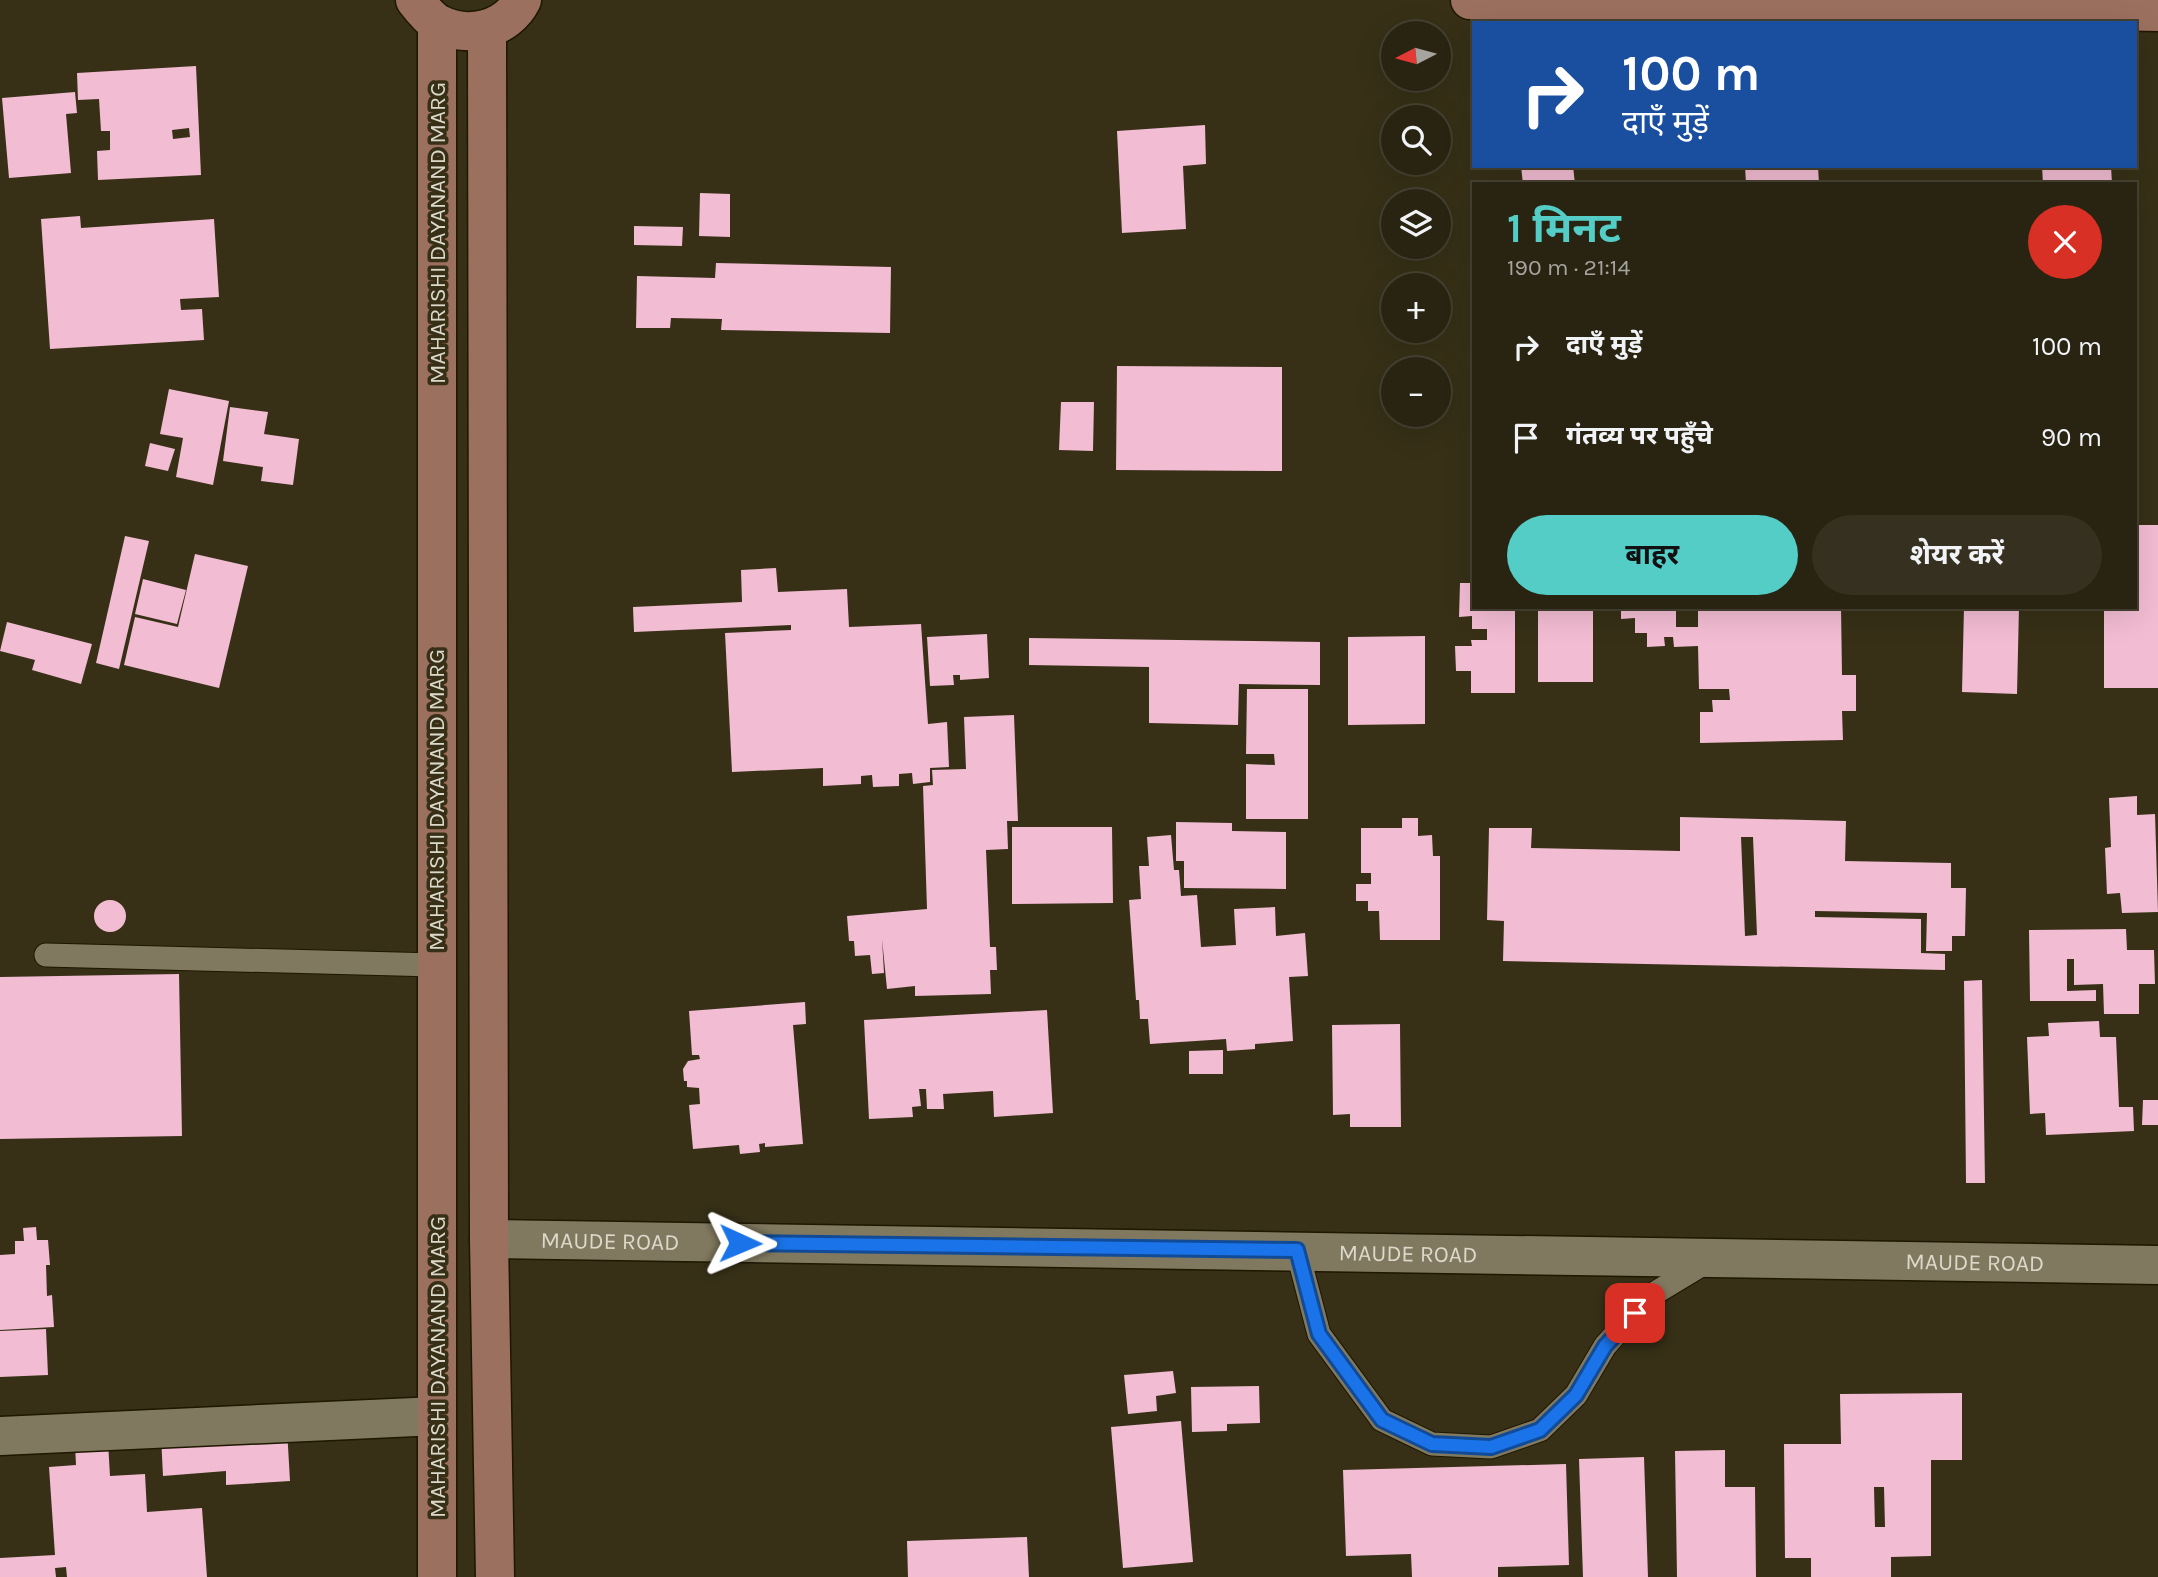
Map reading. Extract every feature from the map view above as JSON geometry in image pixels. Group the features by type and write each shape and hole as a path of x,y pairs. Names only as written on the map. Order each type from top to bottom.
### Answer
{"street":[{"path":"426,12 461,32 486,30 506,19 522,0"},
{"path":"1470,0 2158,12"},
{"name":"MAHARISHI DAYANAND MARG","path":"426,12 436,965 437,1577"},
{"path":"486,30 489,1240 495,1577"},
{"name":"MAUDE ROAD","path":"489,1240 1297,1250 2158,1265"},
{"path":"0,1436 437,1416"}],"lane":[{"path":"46,956 436,965"},
{"path":"1297,1250 1319,1334 1382,1420 1432,1444 1491,1447 1540,1430 1576,1395 1605,1346 1650,1296 1714,1258"}],"building":[{"path":"196,66 201,175 98,180 97,151 110,150 110,131 101,131 99,99 78,100 77,73","holes":["189,128 190,137 173,139 172,130"]},
{"path":"75,92 77,113 66,114 71,173 9,178 2,98"},
{"path":"1205,125 1206,164 1183,166 1186,229 1122,233 1117,131"},
{"path":"1521,168 1573,168 1575,182 1523,182"},
{"path":"1745,168 1818,168 1819,182 1746,182"},
{"path":"2042,168 2111,168 2112,182 2043,182"},
{"path":"700,193 730,194 730,237 699,236"},
{"path":"80,216 81,228 214,219 219,297 180,299 181,310 202,309 204,340 50,349 41,219"},
{"path":"634,226 683,227 682,246 634,245"},
{"path":"716,263 891,267 890,333 721,330 722,319 671,318 670,328 636,328 637,276 715,278"},
{"path":"1117,366 1282,367 1282,471 1116,470"},
{"path":"169,389 229,401 213,485 176,477 183,438 160,434"},
{"path":"1061,402 1094,402 1093,451 1059,450"},
{"path":"230,407 268,412 264,434 299,439 293,485 261,481 263,467 223,461"},
{"path":"150,443 175,449 168,471 145,466"},
{"path":"2137,525 2158,525 2158,688 2104,688 2104,609 2137,609"},
{"path":"125,536 149,541 119,669 96,663"},
{"path":"195,554 248,566 219,688 124,665 135,617 178,627"},
{"path":"776,568 778,592 847,589 849,627 921,624 928,724 947,722 949,767 930,768 930,782 913,784 912,773 899,774 899,786 873,787 872,775 861,776 861,784 823,786 823,768 732,772 725,633 791,630 791,625 634,632 633,607 742,602 741,570"},
{"path":"143,579 186,590 177,624 135,614"},
{"path":"1460,583 1472,583 1472,609 1515,609 1515,693 1471,693 1471,671 1456,671 1455,646 1472,646 1471,640 1487,640 1487,629 1472,629 1472,616 1459,617"},
{"path":"1538,609 1593,609 1593,682 1538,682"},
{"path":"1621,609 1687,609 1676,611 1676,627 1698,627 1698,609 1841,609 1842,675 1856,675 1856,711 1842,711 1843,740 1700,743 1700,712 1713,712 1712,700 1730,700 1729,689 1699,689 1698,646 1674,647 1673,637 1664,637 1665,646 1647,647 1647,633 1635,633 1635,618 1621,619"},
{"path":"1964,609 2019,609 2017,694 1962,692"},
{"path":"7,622 92,644 81,684 32,670 35,660 0,651"},
{"path":"987,634 989,678 960,680 960,675 953,675 954,685 930,686 927,637"},
{"path":"1425,636 1425,724 1348,725 1348,637"},
{"path":"1029,638 1320,642 1320,685 1239,684 1238,725 1149,723 1149,667 1029,665"},
{"path":"1247,689 1308,689 1308,819 1246,819 1246,764 1275,765 1274,754 1246,754"},
{"path":"1014,715 1018,821 1007,821 1008,849 986,850 990,947 996,947 997,970 990,970 991,994 915,996 915,986 887,989 882,939 884,973 872,974 870,955 855,956 854,941 849,941 847,916 927,909 923,786 933,785 932,770 966,769 964,717"},
{"path":"2137,796 2137,815 2155,814 2158,912 2122,913 2120,893 2107,894 2105,848 2111,847 2109,798"},
{"path":"1680,817 1846,821 1845,861 1951,863 1951,888 1966,888 1965,936 1952,936 1952,951 1926,951 1927,913 1815,911 1815,917 1921,919 1921,953 1945,954 1945,970 1503,961 1504,921 1487,920 1489,828 1532,828 1531,848 1680,851","holes":["1741,837 1753,837 1757,935 1745,936"]},
{"path":"1402,818 1418,818 1418,836 1432,835 1433,856 1440,856 1440,940 1380,940 1379,911 1368,911 1368,901 1356,901 1356,884 1371,884 1371,873 1361,873 1361,828 1402,828"},
{"path":"1176,822 1232,823 1232,831 1286,832 1286,889 1184,888 1184,861 1176,861"},
{"path":"1012,827 1112,827 1113,903 1012,904"},
{"path":"1171,835 1174,870 1179,870 1181,896 1197,895 1201,947 1236,945 1234,909 1275,907 1276,936 1305,933 1308,976 1289,977 1293,1041 1255,1044 1255,1049 1227,1051 1226,1039 1150,1044 1148,1019 1140,1019 1139,1000 1136,1000 1129,900 1141,899 1139,866 1149,866 1147,837"},
{"path":"110,900 121,905 126,916 121,927 110,932 99,927 94,916 99,905"},
{"path":"2126,929 2127,950 2154,950 2155,984 2139,984 2139,1014 2104,1014 2103,984 2074,985 2074,959 2067,959 2067,991 2096,990 2096,1001 2030,1001 2029,930"},
{"path":"179,974 182,1136 0,1139 0,977"},
{"path":"1982,980 1985,1183 1966,1183 1964,981"},
{"path":"805,1002 806,1024 793,1025 803,1144 765,1147 765,1143 759,1144 760,1152 740,1154 739,1145 693,1149 689,1105 700,1104 699,1088 687,1087 683,1069 688,1061 700,1059 699,1055 692,1055 689,1011"},
{"path":"1047,1010 1053,1113 994,1117 993,1091 943,1094 944,1109 927,1109 926,1089 919,1089 921,1106 912,1107 913,1117 869,1119 864,1020"},
{"path":"2099,1021 2100,1037 2116,1037 2119,1107 2133,1107 2134,1131 2046,1135 2045,1113 2030,1114 2027,1037 2049,1036 2048,1023"},
{"path":"1400,1024 1401,1127 1350,1127 1350,1114 1333,1115 1332,1025"},
{"path":"1223,1050 1223,1074 1189,1074 1189,1051"},
{"path":"2143,1100 2158,1100 2158,1125 2142,1125"},
{"path":"36,1227 37,1240 48,1240 50,1265 46,1265 47,1296 52,1295 54,1327 0,1330 0,1255 15,1254 15,1241 24,1241 23,1228"},
{"path":"46,1329 48,1375 0,1377 0,1331"},
{"path":"1173,1371 1176,1393 1156,1396 1157,1411 1128,1414 1124,1375"},
{"path":"1259,1386 1260,1423 1227,1424 1227,1431 1192,1432 1191,1387"},
{"path":"1962,1393 1962,1460 1931,1460 1931,1556 1891,1557 1891,1577 1811,1577 1811,1558 1785,1558 1784,1444 1841,1444 1840,1394","holes":["1874,1487 1884,1487 1885,1527 1875,1527"]},
{"path":"1181,1421 1193,1562 1123,1568 1111,1427"},
{"path":"287,1429 290,1481 226,1485 226,1471 163,1476 161,1436"},
{"path":"108,1442 110,1476 145,1474 147,1512 202,1508 207,1577 67,1577 66,1567 55,1568 56,1577 0,1577 0,1558 55,1555 49,1467 76,1465 75,1444"},
{"path":"1725,1450 1725,1487 1755,1487 1756,1577 1677,1577 1675,1451"},
{"path":"1644,1457 1648,1577 1583,1577 1579,1459"},
{"path":"1566,1464 1569,1565 1498,1567 1498,1577 1412,1577 1411,1554 1346,1556 1343,1470"},
{"path":"1027,1537 1029,1577 908,1577 907,1541"}],"route":[{"path":"740,1243 1297,1250 1319,1334 1382,1420 1432,1444 1491,1447 1540,1430 1576,1395 1605,1346 1635,1313"}]}
